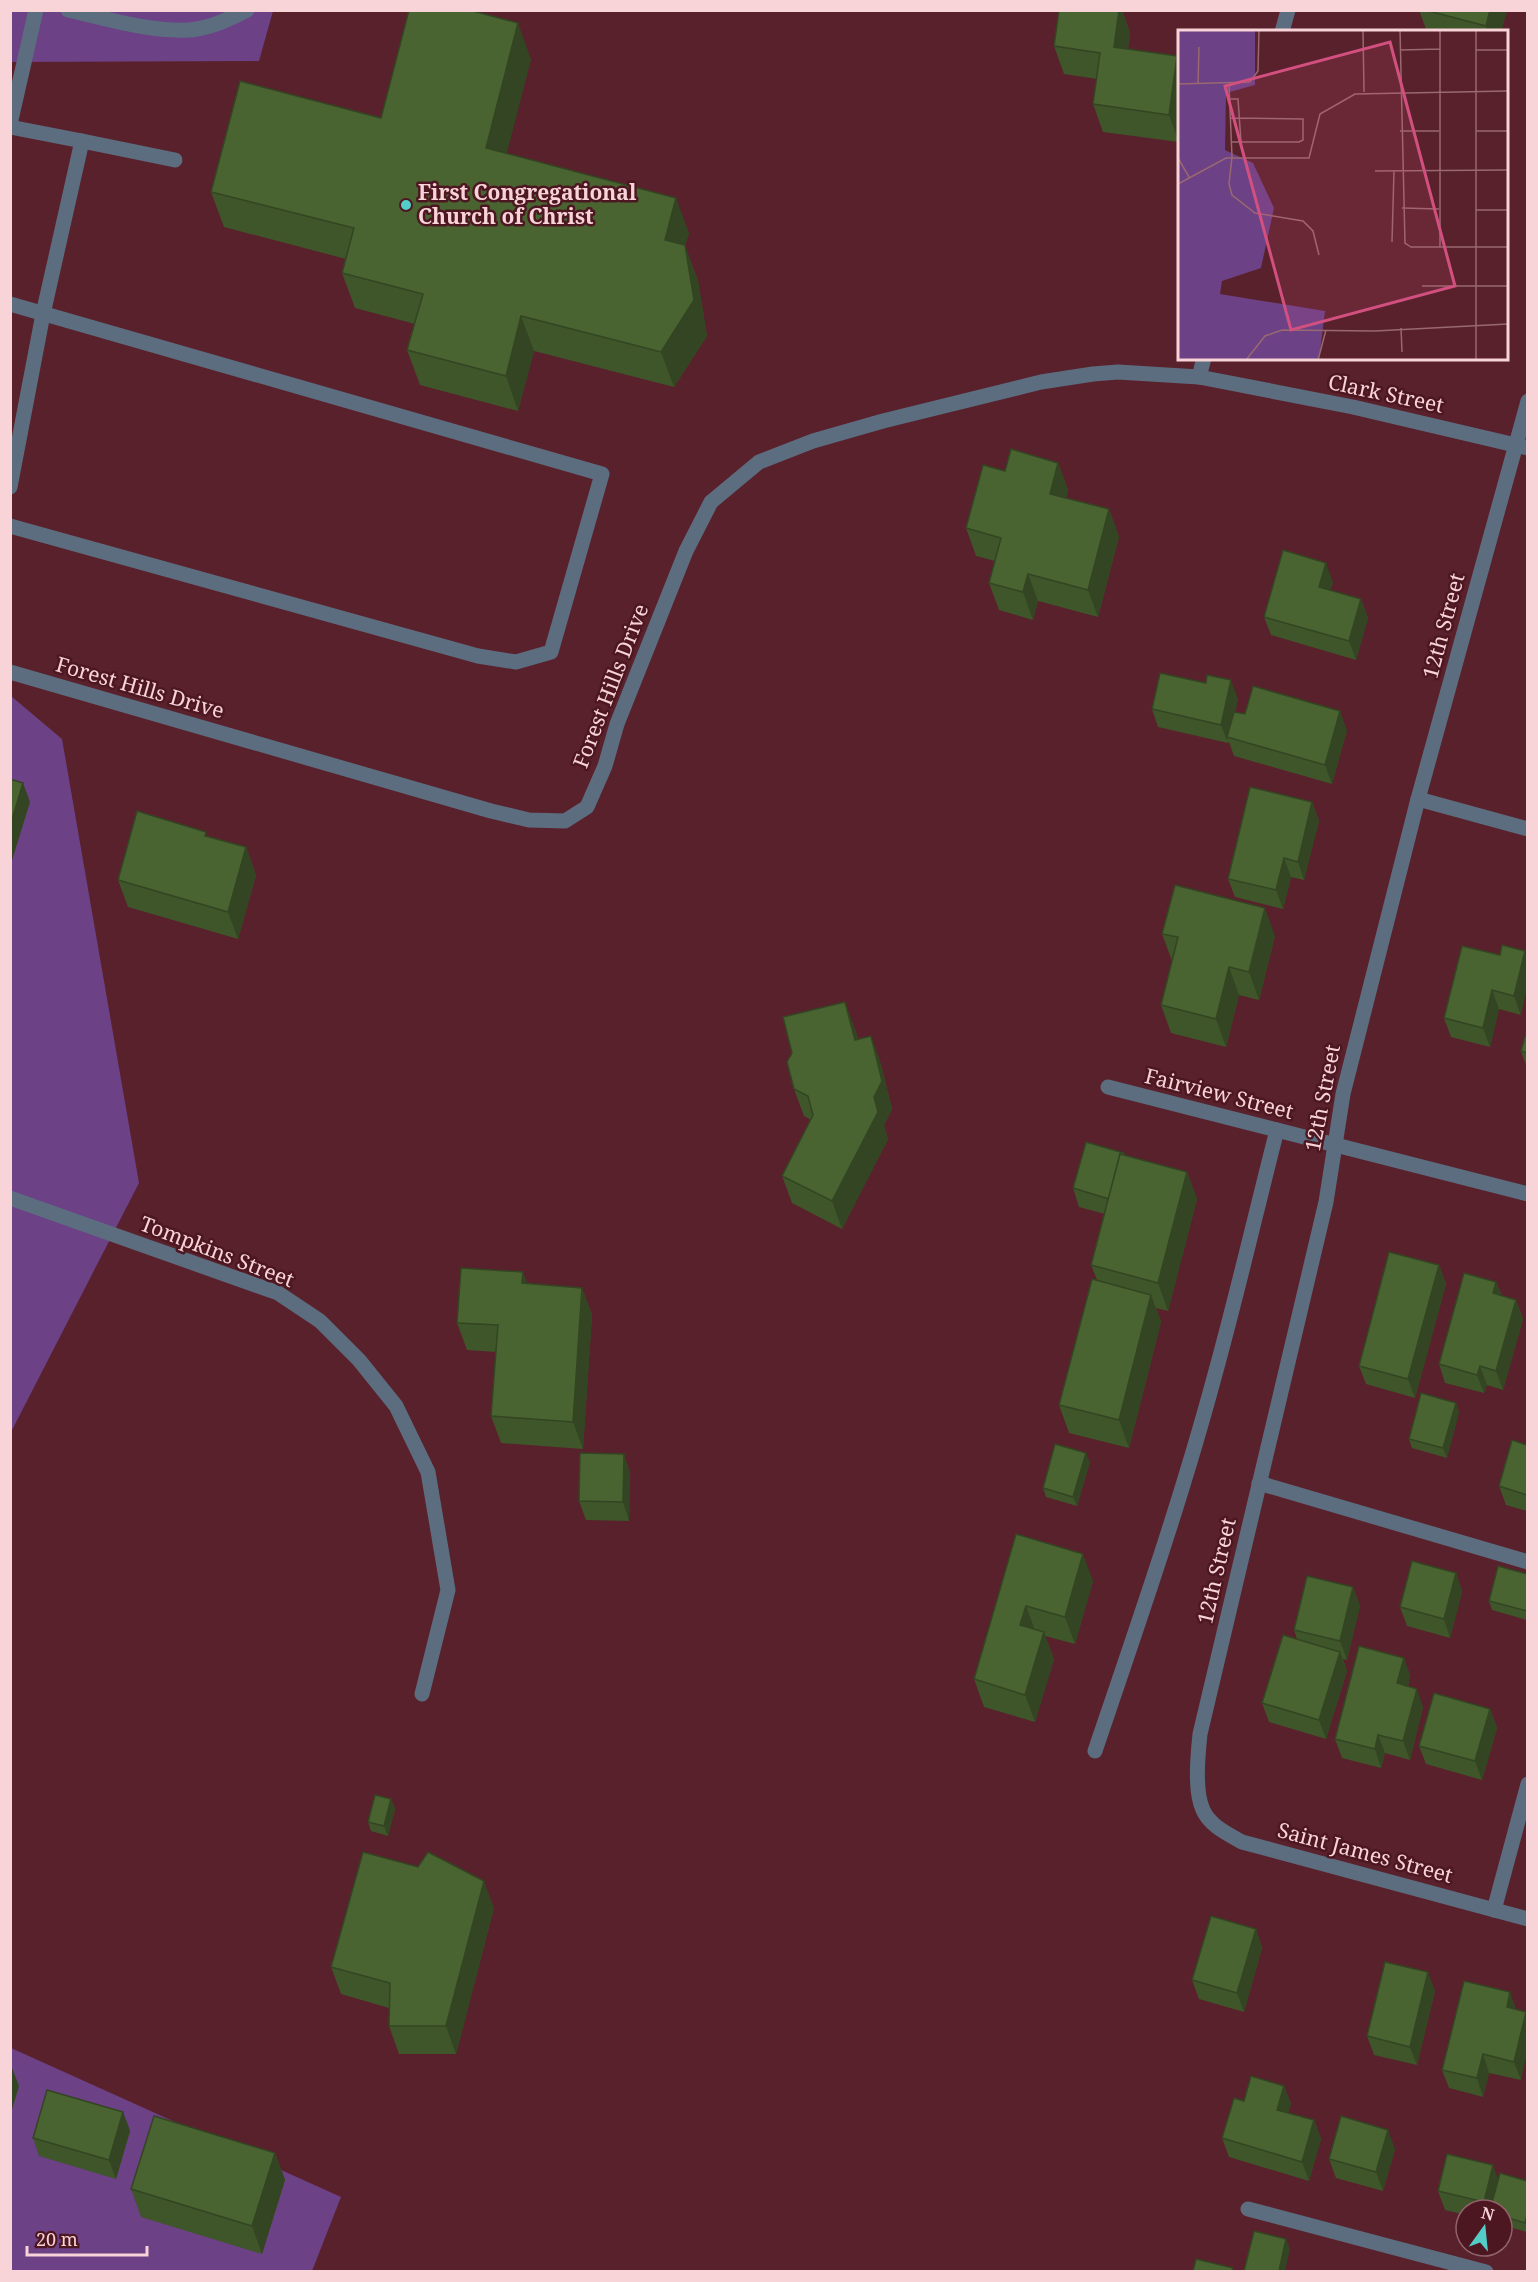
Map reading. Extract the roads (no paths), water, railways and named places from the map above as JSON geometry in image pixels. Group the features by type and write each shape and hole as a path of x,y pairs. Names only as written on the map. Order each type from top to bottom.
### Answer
{"street":[{"path":"36,10 10,126 175,160"},
{"path":"68,10 154,28 191,30 225,21 247,10"},
{"path":"1282,30 1287,10"},
{"path":"10,487 43,314 82,141"},
{"path":"10,304 602,474 551,652 516,662 478,656 10,526"},
{"path":"1199,377 1203,360"},
{"name":"Forest Hills Drive","path":"10,672 490,811 529,820 565,821 587,807 605,766 617,724 686,551 711,502 759,462 813,441 883,421 1041,382 1118,372 1199,377"},
{"name":"Clark Street","path":"1199,377 1353,407 1522,446"},
{"name":"12th Street","path":"1203,1810 1199,1791 1200,1734 1326,1202 1343,1094 1418,799 1522,446 1527,401"},
{"path":"1418,799 1527,829"},
{"name":"Fairview Street","path":"1108,1088 1527,1194"},
{"name":"12th Street","path":"1095,1751 1157,1568 1200,1428 1277,1130"},
{"name":"Tompkins Street","path":"10,1198 278,1293 320,1321 359,1360 396,1406 428,1472 448,1590 422,1695"},
{"path":"1259,1483 1527,1562"},
{"path":"1494,1910 1527,1784"},
{"name":"Saint James Street","path":"1203,1810 1220,1830 1242,1842 1527,1919"},
{"path":"1248,2209 1486,2271"}],"place":[{"name":"First Congregational Church of Christ","path":"406,205"}]}
